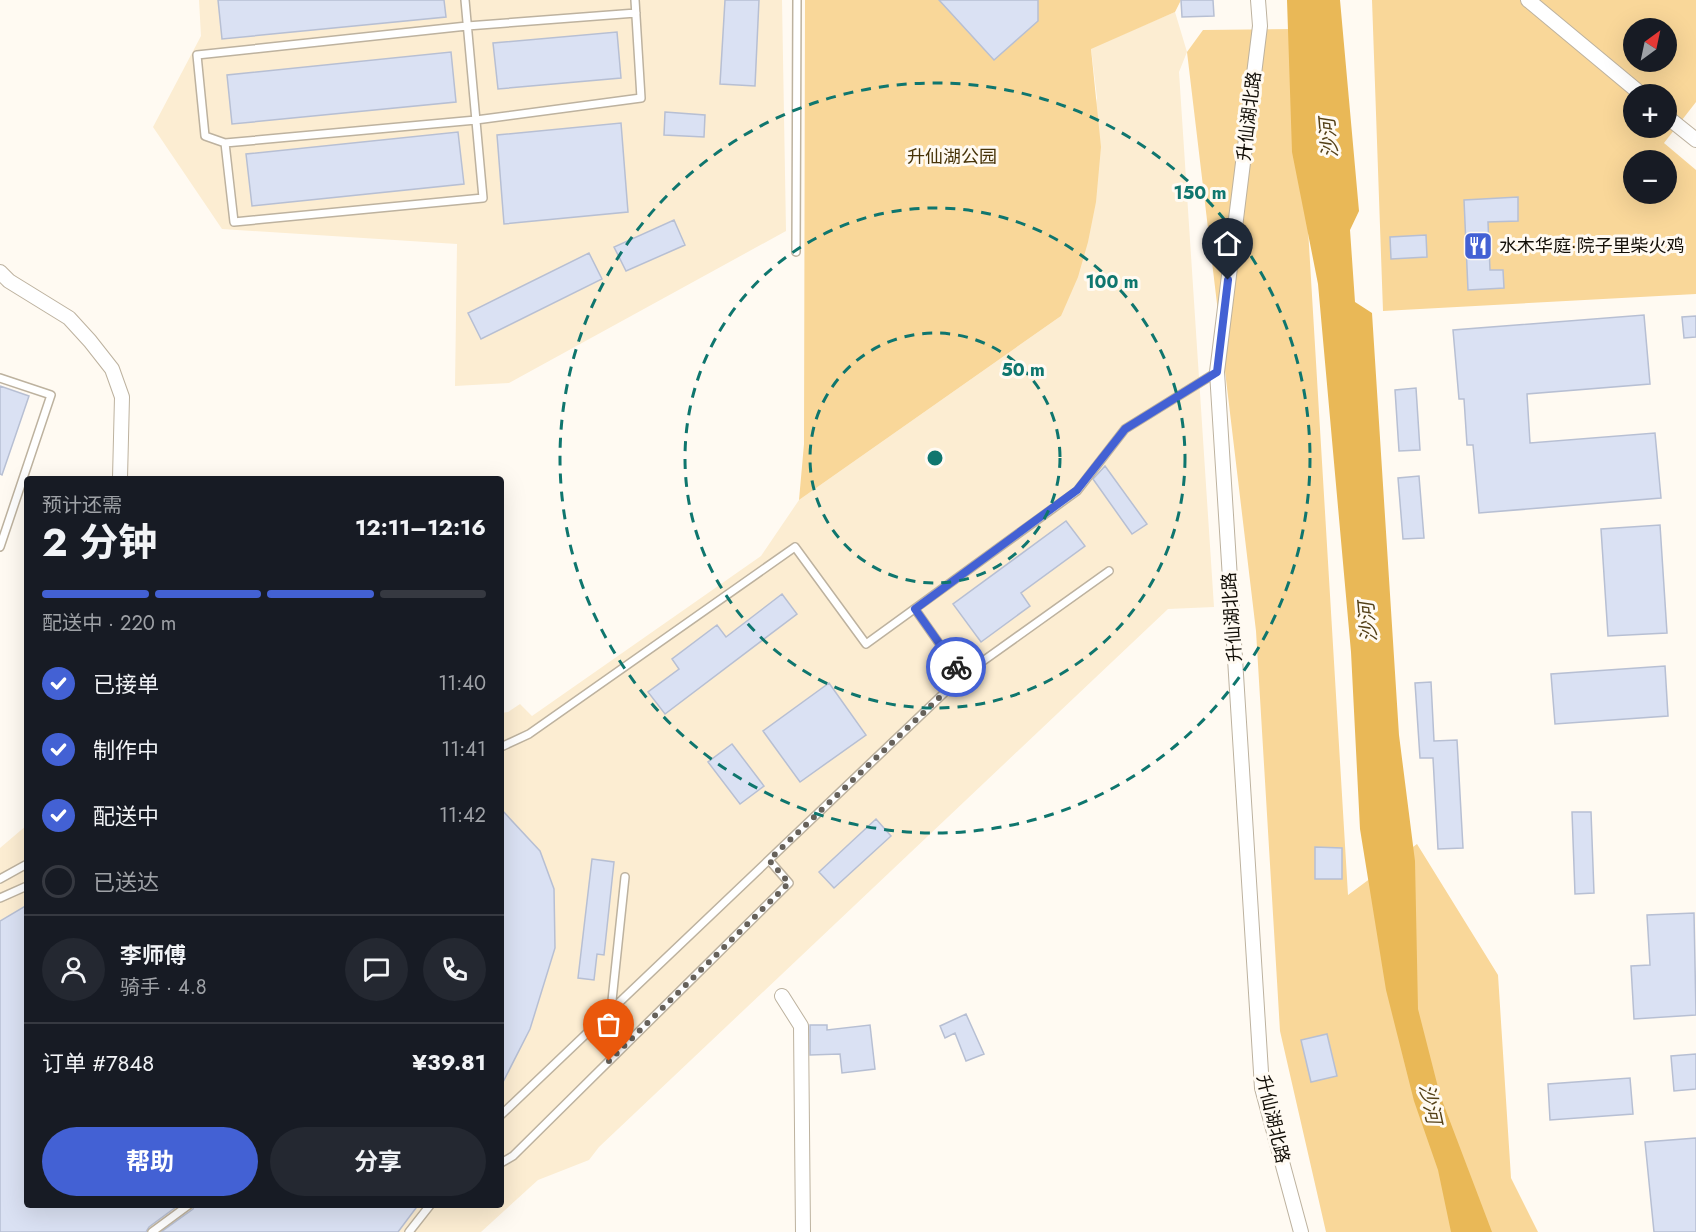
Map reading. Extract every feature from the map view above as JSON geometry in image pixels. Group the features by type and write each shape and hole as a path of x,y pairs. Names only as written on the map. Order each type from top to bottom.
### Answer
{"street":[{"name":"升仙湖北路","path":"1258,0 1260,26 1217,372 1262,1088 1301,1232"},
{"path":"1528,0 1629,84"},
{"path":"1677,125 1696,140"},
{"path":"0,272 9,281 69,318 112,369 122,397 120,476"},
{"path":"782,996 801,1026 803,1232"}],"lane":[{"path":"225,143 234,222 483,198 465,0"},
{"path":"635,0 636,13 641,98 476,120 225,143 205,136 197,55 467,26 636,13"},
{"path":"796,252 797,0"},
{"path":"504,746 529,734 795,547 866,644 1077,490 1125,429 1217,372"},
{"path":"0,378 51,395 0,548"},
{"path":"504,1112 962,676 1109,571"},
{"path":"915,609 962,676"},
{"path":"504,1161 513,1156 789,883 769,860"},
{"path":"0,879 24,866"},
{"path":"611,1010 626,877"},
{"path":"0,898 24,887"},
{"path":"152,1232 185,1208"},
{"path":"409,1232 428,1208"}],"shaded area":[{"path":"199,0 782,0 786,231 509,383 455,386 457,244 222,229 153,127 201,36"},
{"path":"1175,12 1187,52 1179,72 1214,607 1168,609 599,1147 589,1160 538,1180 481,1232 0,1232 0,848 24,828 24,1208 504,1208 504,713 520,704 532,716 761,556 799,500 1061,316 1097,98 1091,48"}],"green space":[{"name":"升仙湖公园","path":"805,0 1181,0 1175,12 1091,49 1101,147 1096,202 1078,277 1061,316 799,500 804,444"},
{"path":"1372,0 1696,0 1696,102 1677,126 1677,84 1623,84 1623,138 1668,138 1664,143 1672,150 1623,150 1623,204 1677,204 1677,154 1696,170 1696,294 1383,311"},
{"path":"1296,29 1348,895 1417,844 1498,975 1511,1178 1538,1232 1326,1232 1280,1031 1256,631 1187,52 1203,30"}],"water":[{"name":"沙河","path":"1287,0 1340,0 1359,211 1350,230 1355,302 1372,313 1399,735 1415,861 1418,1009 1440,1095 1492,1232 1451,1232 1438,1170 1414,1101 1386,990 1360,829 1351,652 1318,284 1292,152"}],"building":[{"path":"218,0 444,0 446,17 222,39"},
{"path":"725,0 759,0 755,86 720,84"},
{"path":"939,0 1038,0 1038,21 994,60"},
{"path":"1181,0 1213,0 1214,16 1182,17"},
{"path":"617,32 621,78 498,89 493,43"},
{"path":"451,52 456,102 232,124 227,75"},
{"path":"665,112 705,115 704,137 664,135"},
{"path":"621,123 628,212 504,224 497,135"},
{"path":"458,132 464,184 252,206 246,154"},
{"name":"水木华庭·院子里柴火鸡","path":"1518,197 1518,221 1488,222 1490,270 1503,270 1504,288 1468,290 1464,200"},
{"path":"674,220 685,245 626,271 614,247"},
{"path":"1426,235 1427,257 1391,259 1390,237"},
{"path":"589,253 602,279 481,339 468,313"},
{"path":"1644,315 1650,384 1527,394 1530,443 1655,433 1661,498 1479,513 1473,445 1467,445 1464,399 1459,399 1453,330"},
{"path":"1696,316 1696,337 1684,338 1682,317"},
{"path":"0,386 29,396 2,475 0,474"},
{"path":"1416,388 1420,450 1399,451 1395,390"},
{"path":"1105,466 1147,524 1132,534 1093,479"},
{"path":"1419,476 1424,538 1403,539 1398,478"},
{"path":"1066,521 1085,546 1021,593 1030,606 981,642 953,604"},
{"path":"1660,525 1667,633 1608,636 1601,529"},
{"path":"782,594 797,614 665,714 648,692 679,669 672,659 717,625 726,637"},
{"path":"1665,666 1668,716 1555,724 1551,674"},
{"path":"1431,682 1434,741 1457,740 1463,848 1438,849 1433,758 1420,758 1415,683"},
{"path":"829,683 866,735 800,782 763,731"},
{"path":"732,744 764,786 740,804 708,762"},
{"path":"504,812 540,851 554,889 555,948 530,1029 504,1080"},
{"path":"1572,812 1591,812 1594,893 1575,894"},
{"path":"876,819 891,836 834,888 819,872"},
{"path":"1315,847 1342,848 1342,879 1315,879"},
{"path":"592,859 614,862 604,955 597,954 594,980 578,978"},
{"path":"24,907 24,1208 175,1208 149,1227 146,1232 0,1232 0,921"},
{"path":"1694,913 1696,1015 1634,1019 1631,966 1650,965 1647,915"},
{"path":"966,1014 984,1054 966,1061 955,1033 945,1038 940,1026"},
{"path":"810,1025 827,1025 827,1030 870,1025 875,1069 842,1073 840,1054 810,1055"},
{"path":"1327,1034 1337,1076 1311,1082 1301,1040"},
{"path":"1696,1054 1696,1089 1674,1091 1671,1056"},
{"path":"1630,1078 1633,1114 1550,1120 1548,1084"},
{"path":"1696,1138 1696,1232 1654,1232 1645,1142"},
{"path":"416,1208 398,1232 161,1232 193,1209"}],"way so far":[{"path":"609,1061 789,883 769,860 962,676 956,667"}],"place":[{"name":"水木华庭·院子里柴火鸡","path":"1478,246"}],"route":[{"path":"956,667 915,609 1077,490 1125,429 1217,372 1228,280"}]}
